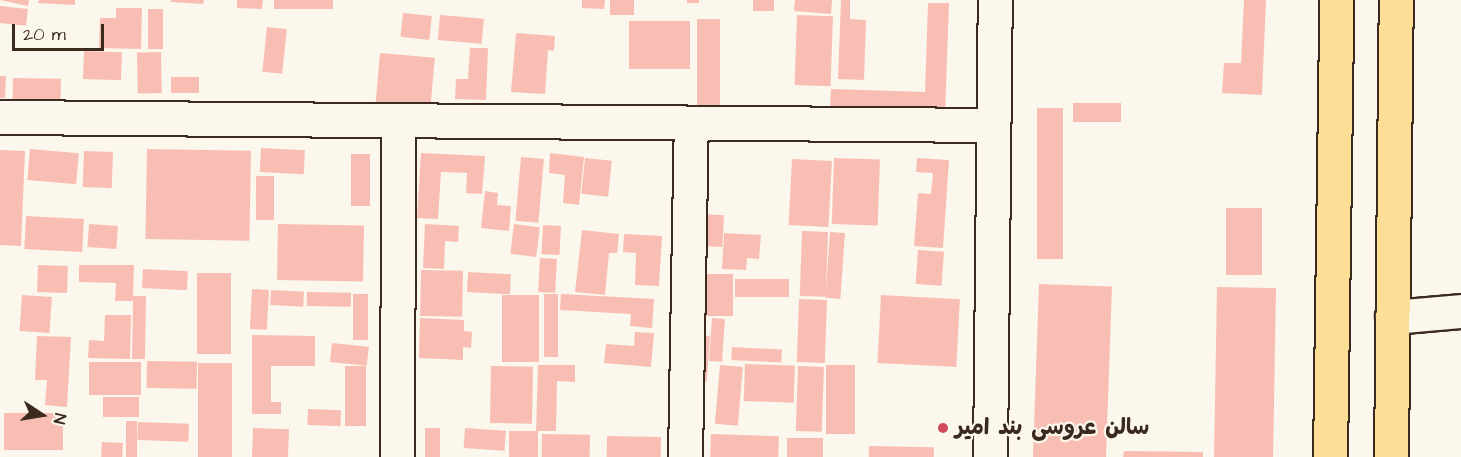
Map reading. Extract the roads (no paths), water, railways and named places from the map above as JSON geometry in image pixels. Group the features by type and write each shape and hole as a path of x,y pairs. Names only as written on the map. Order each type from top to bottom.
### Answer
{"main road":[{"path":"1330,457 1336,0"},
{"path":"1391,457 1396,0"}],"street":[{"path":"990,457 995,0"},
{"path":"0,117 993,125"},
{"path":"397,457 398,120"},
{"path":"685,457 691,123"},
{"path":"1392,317 1461,311"}],"place":[{"name":"سالن عروسی بند امیر","path":"943,428"}]}
